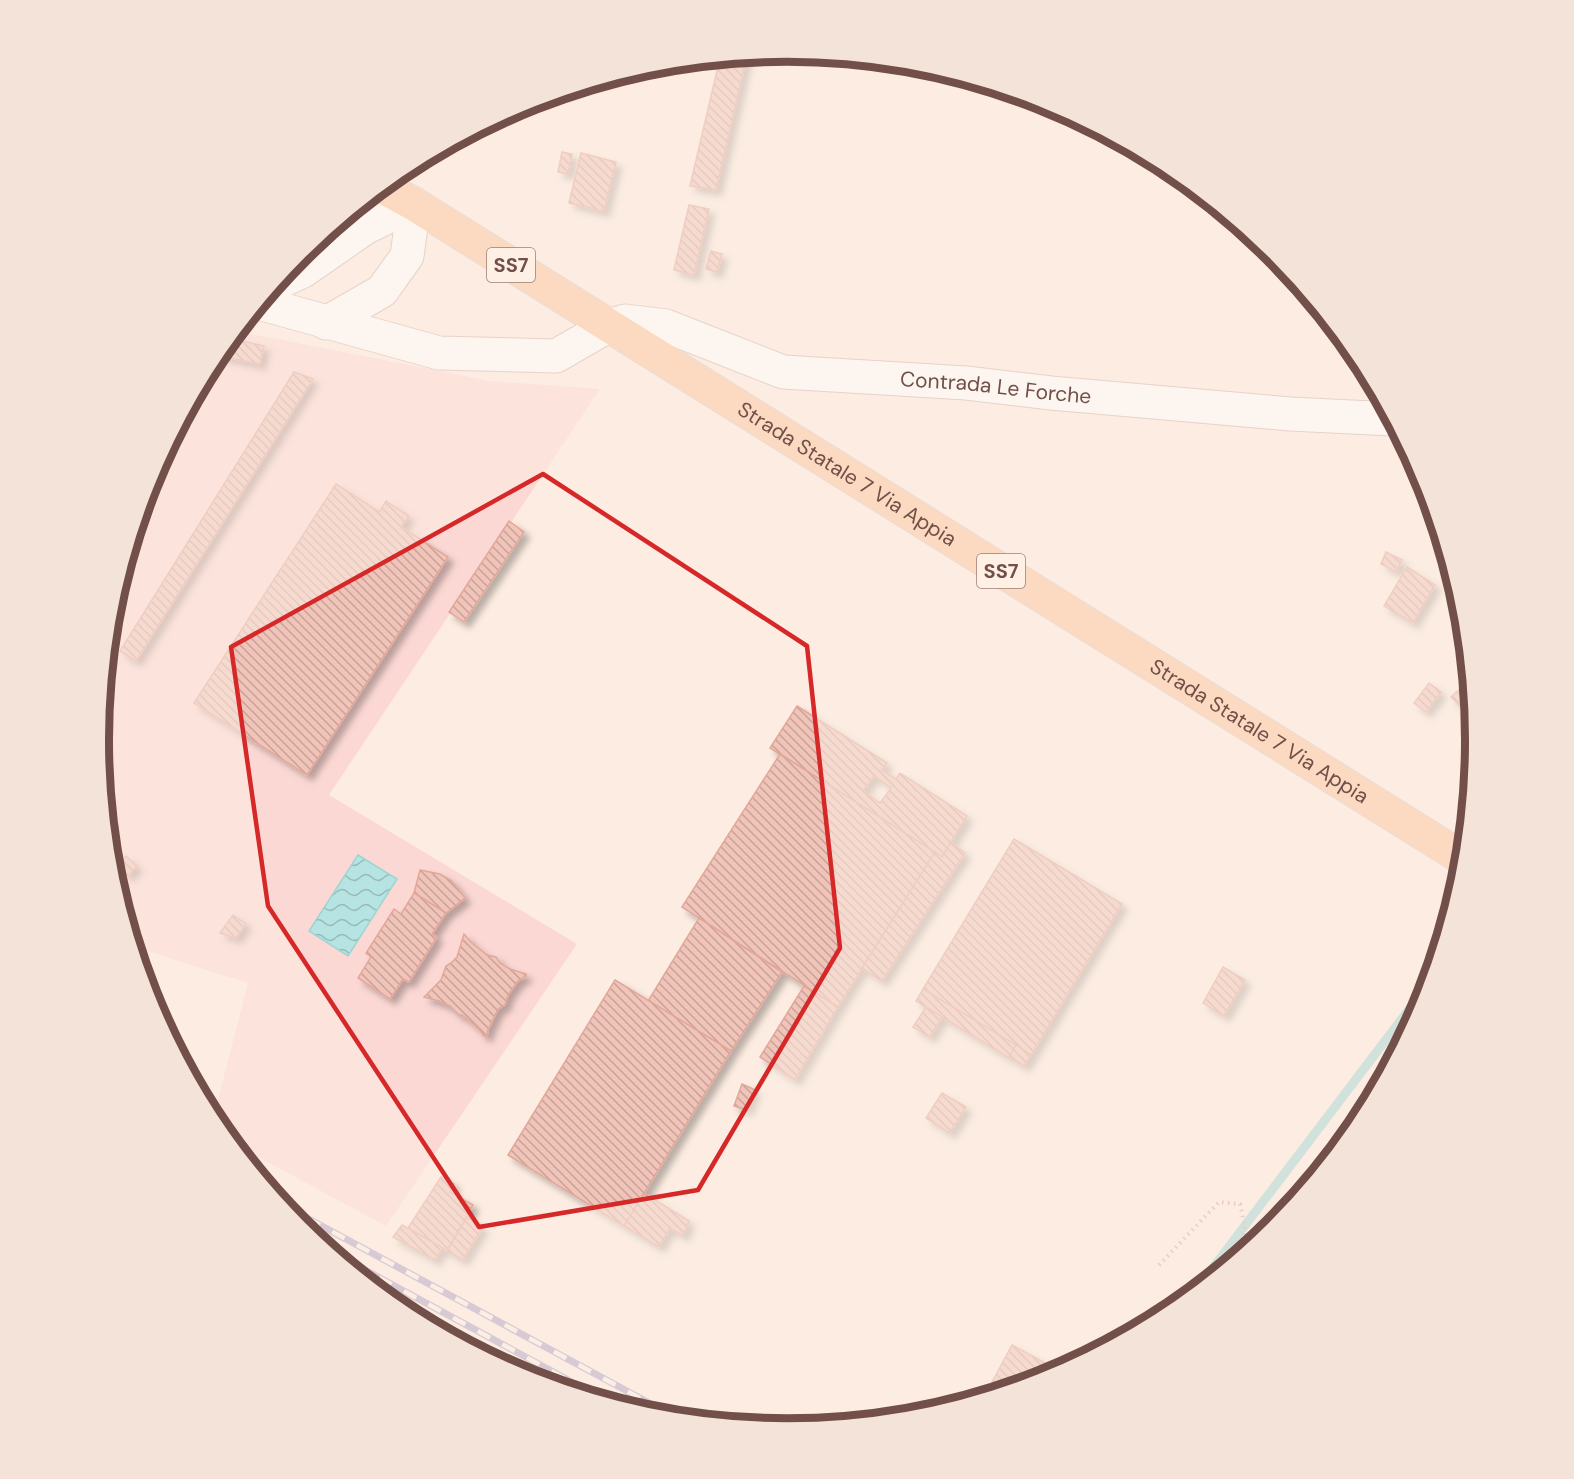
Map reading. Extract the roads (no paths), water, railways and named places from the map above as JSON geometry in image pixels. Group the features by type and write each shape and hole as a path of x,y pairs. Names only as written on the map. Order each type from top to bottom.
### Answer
{"main road":[{"name":"Strada Statale 7 Via Appia","path":"390,191 1455,853"}],"street":[{"path":"293,276 365,228 414,204"},
{"path":"326,322 382,291 407,256 414,204"},
{"path":"266,305 439,353 556,356 609,326"},
{"name":"Contrada Le Forche","path":"609,326 625,321 666,326 783,372 966,383 1051,393 1290,414 1384,419"}],"water":[{"path":"358,855 397,879 348,956 309,931"}],"waterway":[{"path":"1216,1264 1407,1012"}],"railway":[{"path":"307,1218 648,1402"},
{"path":"366,1271 575,1384"}]}
